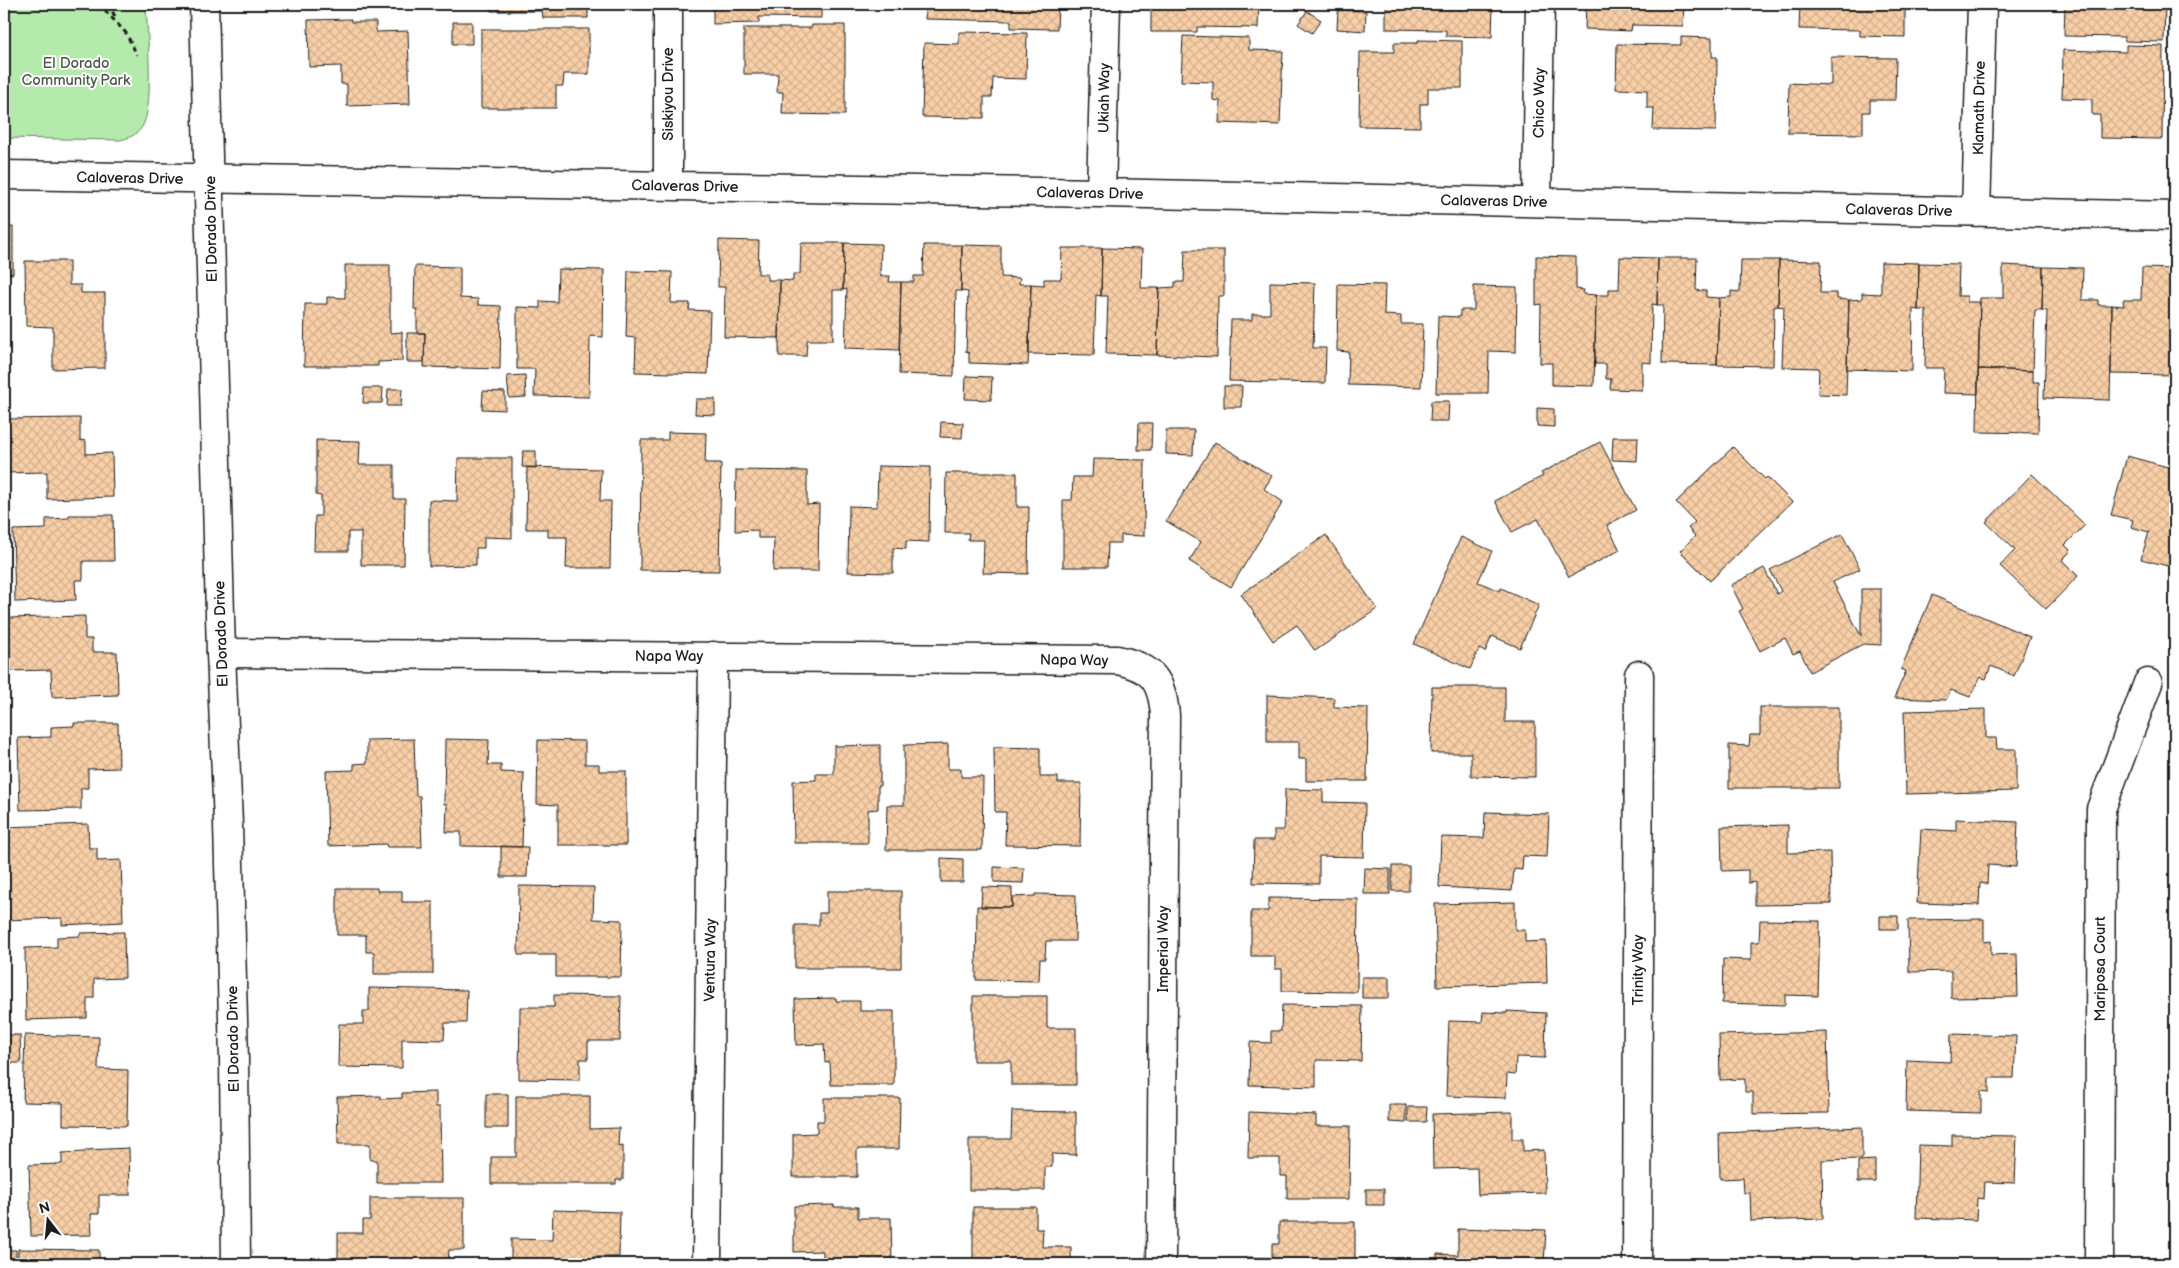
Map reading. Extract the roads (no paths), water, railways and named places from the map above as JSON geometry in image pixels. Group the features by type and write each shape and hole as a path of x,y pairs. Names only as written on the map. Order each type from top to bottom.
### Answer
{"street":[{"name":"El Dorado Drive","path":"204,4 234,1059 236,1264"},
{"name":"Siskiyou Drive","path":"668,4 668,185"},
{"name":"Ukiah Way","path":"1102,193 1106,4"},
{"name":"Chico Way","path":"1537,202 1540,4"},
{"name":"Klamath Drive","path":"1976,212 1982,4"},
{"name":"Calaveras Drive","path":"4,176 668,185 2175,216"},
{"name":"Napa Way","path":"221,653 1117,660"},
{"name":"Ventura Way","path":"707,1264 714,656"},
{"name":"Imperial Way","path":"1117,660 1132,663 1145,669 1154,677 1160,688 1165,715 1161,1264"},
{"name":"Trinity Way","path":"1637,1264 1639,675"},
{"name":"Mariposa Court","path":"2099,1264 2101,808 2148,683"}],"park label":[{"name":"El Dorado Community Park","path":"76,72"}]}
